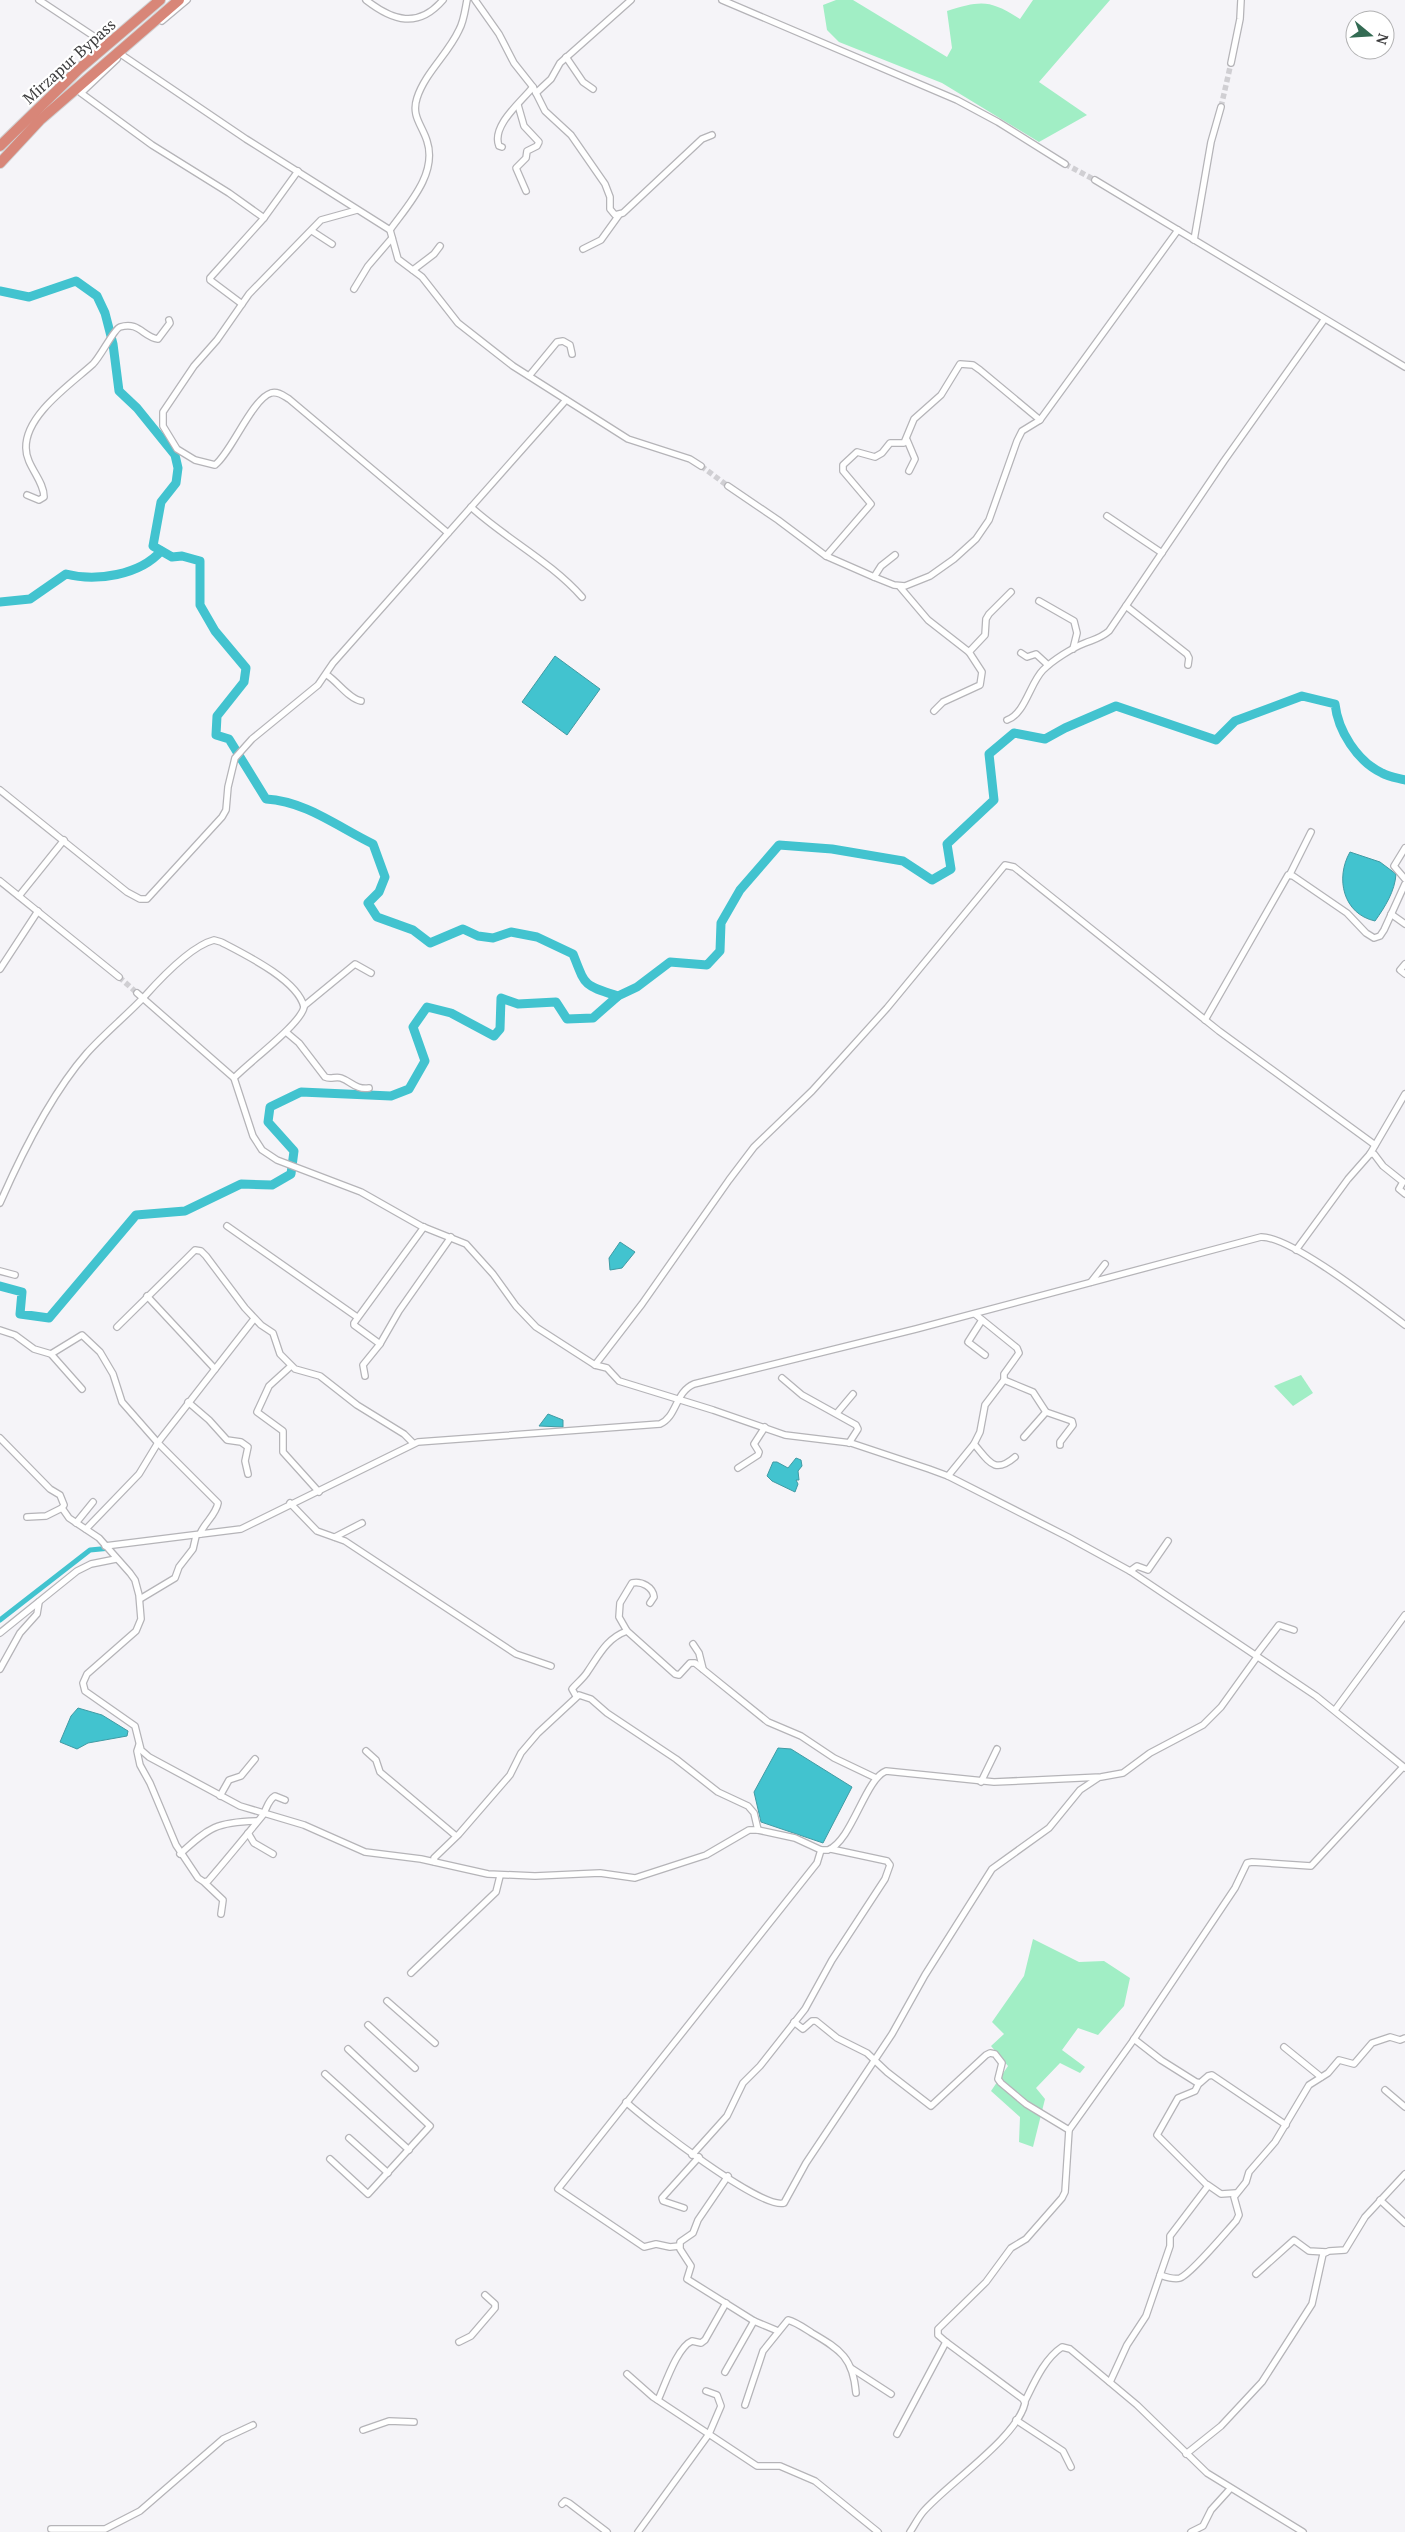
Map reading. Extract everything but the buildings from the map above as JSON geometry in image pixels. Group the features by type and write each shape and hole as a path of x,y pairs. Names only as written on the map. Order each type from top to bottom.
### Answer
{"highway":[{"name":"Mirzapur Bypass","path":"0,146 107,45 160,0"},
{"path":"0,162 40,120 179,0"}],"street":[{"path":"39,0 107,45"},
{"path":"187,0 122,55 82,93 152,145 229,193 264,218"},
{"path":"366,0 384,13 406,20 424,16 442,0"},
{"path":"390,230 420,187 428,162 428,143 414,114 417,98 424,83 460,29 467,0"},
{"path":"476,0 499,34 518,70 534,90 550,117 571,135 582,149 592,168 609,191 612,212 619,215"},
{"path":"502,147 497,138 502,126 518,105 534,90 551,79 557,67 566,57 631,0"},
{"path":"722,0 957,100 998,122 1065,164"},
{"path":"1231,63 1240,19 1241,0"},
{"path":"122,55 298,172 390,230 398,259 422,277 458,323 529,376 628,439 690,459 701,466"},
{"path":"566,57 583,82 593,89"},
{"path":"518,105 524,126 539,142 537,146 527,151 526,158 516,168 526,191"},
{"path":"1194,240 1211,142 1221,107"},
{"path":"583,249 601,240 619,215 702,139 712,135"},
{"path":"242,304 209,279 264,218 298,172"},
{"path":"1095,180 1324,320 1405,367"},
{"path":"357,210 325,218 242,304 217,340 194,366 163,412 163,426 174,445 195,460 215,465 244,423 266,396 274,392 279,393 289,399 448,533"},
{"path":"312,230 332,244"},
{"path":"900,586 922,581 968,548 985,526 1022,431 1040,420 1178,230"},
{"path":"354,289 368,266 392,238"},
{"path":"413,270 434,254 440,246"},
{"path":"27,495 39,500 44,498 44,489 36,479 26,448 33,420 48,407 53,397 104,352 113,332 119,327 135,326 158,339 170,323 169,320"},
{"path":"1007,720 1016,714 1039,674 1048,666 1073,649 1104,636 1224,461 1324,320"},
{"path":"529,376 557,342 563,341 570,345 573,350 572,354"},
{"path":"826,556 871,504 843,471 843,465 857,452 875,457 882,453 887,444 904,443 907,440 914,419 941,395 958,366 963,364 973,365 1040,420"},
{"path":"0,790 127,892 145,900 222,817 226,810 228,787 235,758 240,752 252,739 318,685 327,675 333,663 566,400"},
{"path":"907,440 915,459 909,471"},
{"path":"728,486 826,556 900,586 928,620 969,652 982,672 980,685 943,702 934,711"},
{"path":"471,507 490,524 566,580 582,597"},
{"path":"1107,516 1162,553"},
{"path":"874,577 881,566 895,555"},
{"path":"969,652 984,635 986,619 989,614 1011,592"},
{"path":"1039,601 1074,621 1077,632 1073,649"},
{"path":"1126,606 1187,654 1189,658 1188,665"},
{"path":"1021,653 1027,656 1036,654 1048,666"},
{"path":"327,675 336,680 355,700 361,701"},
{"path":"1205,1020 1290,874 1310,832"},
{"path":"19,896 64,840"},
{"path":"1405,848 1402,858 1394,867 1405,879"},
{"path":"595,1365 642,1304 754,1147 812,1090 887,1008 1006,865 1014,867 1205,1020 1375,1145"},
{"path":"1290,874 1347,913 1370,936 1380,936 1405,884"},
{"path":"0,881 119,977"},
{"path":"0,969 38,911"},
{"path":"1392,914 1405,924"},
{"path":"0,1204 14,1171 66,1082 86,1054 177,964 214,940 221,942 266,967 289,986 304,1006"},
{"path":"234,1078 252,1059 299,1020 304,1006 355,964 371,973"},
{"path":"1405,964 1400,970 1405,974"},
{"path":"137,994 234,1078 253,1136 262,1150 277,1160 361,1192 424,1228 451,1237 473,1250 516,1306 536,1327 595,1365 606,1368 619,1381 796,1437 849,1443 948,1476 1036,1520 1130,1571 1335,1710 1404,1765 1311,1866 1247,1863 1235,1888 1134,2039 1069,2130 1064,2196 1026,2240 1011,2248 986,2282 938,2329 938,2334 946,2342 1025,2401"},
{"path":"286,1032 298,1043 324,1076 342,1079 360,1088 368,1088"},
{"path":"1296,1250 1348,1179 1370,1154 1405,1094"},
{"path":"1370,1154 1374,1154 1383,1166 1404,1183 1400,1188 1405,1194"},
{"path":"227,1226 357,1317"},
{"path":"380,1344 354,1325 357,1317 424,1228"},
{"path":"365,1376 362,1367 380,1344 394,1319 451,1237"},
{"path":"107,1548 196,1538 241,1529 292,1506 413,1443 426,1440 660,1424 668,1419 688,1387 694,1384 978,1317 1090,1282 1261,1237 1270,1238 1296,1250 1405,1325"},
{"path":"117,1327 147,1296 198,1250 213,1264 254,1319 273,1333 277,1348 291,1366 298,1371 320,1376 361,1408 404,1434 413,1443"},
{"path":"1090,1282 1105,1264"},
{"path":"0,1271 15,1275"},
{"path":"147,1296 215,1369"},
{"path":"978,1317 968,1342 985,1355"},
{"path":"948,1476 974,1444 980,1432 985,1405 1004,1380 1004,1374 1019,1351 978,1317"},
{"path":"86,1529 140,1474 158,1443 188,1402 254,1319"},
{"path":"0,1330 15,1335 34,1349 51,1354 82,1389"},
{"path":"51,1354 78,1336 86,1338 100,1352 113,1374 119,1398 158,1443 218,1503 217,1509 204,1524 191,1552 179,1567 175,1578 140,1599"},
{"path":"291,1366 270,1386 257,1412 280,1428 284,1435 283,1452 319,1492"},
{"path":"782,1378 802,1395 858,1426 849,1443"},
{"path":"1004,1380 1033,1392 1046,1412 1072,1421 1073,1425 1060,1442 1060,1445"},
{"path":"837,1413 852,1394"},
{"path":"188,1402 209,1420 227,1440 241,1442 248,1447 245,1461 248,1474"},
{"path":"1024,1437 1046,1412"},
{"path":"738,1468 758,1456 759,1452 754,1444 765,1426"},
{"path":"0,1438 50,1489 60,1496 64,1505 62,1508 69,1518 86,1529 107,1548 136,1580 140,1599 141,1619 136,1631 87,1674 83,1683 85,1691 134,1726 139,1745 148,1757 220,1796 263,1814 304,1825 365,1852 435,1862 499,1877 600,1872 635,1878 706,1855 749,1830 758,1830 795,1838 821,1850 831,1850 887,1861 890,1865 885,1879 852,1927 805,2009 760,2066 739,2088 727,2116 692,2154"},
{"path":"974,1444 988,1461 998,1467 1003,1466 1015,1457"},
{"path":"76,1523 93,1502"},
{"path":"292,1506 317,1531 345,1541 516,1654 552,1666"},
{"path":"27,1517 46,1516 62,1508"},
{"path":"334,1538 362,1523"},
{"path":"1130,1571 1137,1566 1148,1570 1168,1541"},
{"path":"0,1633 84,1567 115,1558"},
{"path":"650,1603 654,1595 648,1587 635,1582 630,1586 618,1613 627,1631 675,1674 679,1675 692,1662 768,1722 801,1736 834,1758 876,1778"},
{"path":"0,1669 20,1633 37,1614 39,1602"},
{"path":"1335,1710 1405,1616"},
{"path":"831,1850 851,1822 876,1778 882,1772 893,1771 981,1782 1101,1777 1128,1771 1150,1753 1203,1725 1221,1707 1279,1625 1294,1630"},
{"path":"576,1696 572,1689 588,1672 604,1646 619,1634 627,1631"},
{"path":"693,1644 699,1653 703,1669"},
{"path":"435,1862 434,1858 510,1775 521,1753 538,1733 576,1696 582,1695 591,1698 607,1713 676,1759 712,1788 748,1806 756,1817 758,1830"},
{"path":"139,1745 137,1752 140,1765 150,1783 180,1854 198,1878 223,1900 222,1914"},
{"path":"981,1782 997,1748"},
{"path":"366,1751 378,1764 380,1772 456,1836"},
{"path":"220,1796 228,1780 242,1776 255,1759"},
{"path":"626,2102 692,2154 776,2204 784,2203 794,2189 806,2163 876,2059 925,1975 997,1864 1049,1828 1080,1790 1101,1777"},
{"path":"205,1883 263,1814 273,1796 285,1800"},
{"path":"180,1854 202,1834 222,1823 257,1820"},
{"path":"248,1833 254,1843 272,1854"},
{"path":"679,2246 670,2247 656,2244 644,2247 558,2189 817,1863 821,1850"},
{"path":"411,1973 496,1892 499,1877"},
{"path":"386,2002 434,2043"},
{"path":"794,2022 803,2028 812,2021 816,2021 837,2038 876,2059 887,2072 926,2104 932,2106 944,2091 986,2055 990,2053 995,2054 1002,2063 998,2079 1001,2083 1026,2104 1069,2130"},
{"path":"368,2025 415,2068"},
{"path":"1160,2275 1178,2278 1196,2266 1238,2218 1234,2199 1236,2194 1246,2182 1250,2170 1275,2142 1306,2089 1322,2077 1339,2060 1350,2065 1357,2062 1372,2043 1390,2037 1400,2040 1405,2038"},
{"path":"1134,2039 1161,2060 1199,2083"},
{"path":"1284,2046 1322,2077"},
{"path":"330,2159 368,2194 430,2126 348,2049"},
{"path":"325,2074 409,2150"},
{"path":"1236,2194 1222,2194 1208,2184 1156,2135 1178,2098 1195,2091 1199,2083 1209,2075 1214,2076 1286,2125"},
{"path":"1385,2090 1405,2107"},
{"path":"349,2138 388,2174"},
{"path":"684,2208 663,2201 662,2198 699,2157"},
{"path":"1256,2274 1294,2240 1309,2251 1345,2250 1364,2218 1405,2174"},
{"path":"679,2246 682,2239 693,2234 698,2220 728,2176"},
{"path":"1110,2382 1127,2345 1146,2316 1170,2246 1171,2235 1208,2184"},
{"path":"1380,2200 1405,2223"},
{"path":"679,2246 691,2266 688,2280 754,2321 778,2331"},
{"path":"1186,2454 1221,2426 1262,2382 1312,2304 1321,2259 1326,2252"},
{"path":"459,2342 471,2336 495,2308 495,2304 485,2295"},
{"path":"658,2400 673,2366 686,2344 692,2341 701,2343 705,2340 726,2302"},
{"path":"745,2405 763,2351 788,2320 838,2348 855,2376 856,2393"},
{"path":"725,2372 754,2321"},
{"path":"897,2434 946,2342"},
{"path":"910,2532 922,2513 968,2472 1016,2420 1024,2409 1025,2401 1040,2373 1062,2347 1078,2354 1207,2473 1230,2489 1303,2532"},
{"path":"851,2367 891,2394"},
{"path":"627,2374 636,2384 658,2400 757,2466 780,2466 815,2481 878,2532"},
{"path":"638,2532 710,2434 720,2406 717,2396 706,2391"},
{"path":"1016,2420 1063,2452 1071,2467"},
{"path":"363,2430 389,2421 414,2422"},
{"path":"51,2528 105,2529 140,2512 223,2439 253,2425"},
{"path":"1191,2532 1203,2526 1211,2510 1230,2489"},
{"path":"562,2504 565,2501 569,2503 607,2532"}],"green space":[{"path":"836,0 853,0 947,57 952,48 947,11 969,5 985,4 1001,8 1020,19 1033,0 1110,0 1039,82 1087,115 1039,142 942,83 839,42 827,30 823,5"},
{"path":"1301,1375 1313,1393 1293,1406 1274,1386"},
{"path":"1033,1939 1079,1962 1104,1961 1130,1978 1124,2006 1098,2035 1078,2028 1062,2050 1085,2067 1080,2073 1060,2063 1036,2088 1045,2099 1033,2147 1019,2142 1020,2117 991,2091 1008,2066 991,2046 1004,2034 992,2022 1024,1976"}],"water":[{"path":"555,656 600,689 567,735 522,702"},
{"path":"1350,852 1380,862 1396,874 1392,893 1375,921 1355,911 1345,894 1343,873 1345,862"},
{"path":"620,1242 635,1252 622,1268 610,1270 609,1258"},
{"path":"548,1414 563,1420 563,1427 539,1426"},
{"path":"796,1458 801,1460 802,1466 798,1471 799,1480 796,1480 798,1484 795,1492 772,1481 767,1476 773,1462 788,1468"},
{"path":"78,1708 102,1715 128,1731 127,1736 88,1743 77,1749 60,1742 71,1716"},
{"path":"778,1748 791,1749 852,1787 823,1843 761,1822 754,1792"}],"waterway":[{"path":"0,291 29,297 76,281 97,296 105,313 113,344 119,391 137,408 175,455 178,468 176,483 161,502 153,546 172,557 182,556 200,561 200,605 215,631 246,668 244,682 217,716 216,735 229,739 266,799 294,804 373,844 385,877 379,892 368,903 377,917 413,930 430,943 463,929 478,936 493,938 511,932 537,937 573,954 584,979 592,987 618,996"},
{"path":"0,602 30,599 66,574 104,577 130,571 142,566 161,551"},
{"path":"0,1286 22,1292 20,1314 49,1318 136,1215 185,1211 241,1184 272,1185 291,1174 294,1151 268,1122 270,1107 301,1092 391,1096 409,1089 425,1061 413,1027 427,1007 451,1013 494,1036 500,1029 501,998 518,1004 556,1002 567,1019 593,1018 618,996 637,987 670,962 707,965 720,951 721,923 740,890 779,845 832,849 903,861 932,880 951,869 947,844 994,800 989,754 1014,733 1045,739 1065,728 1116,706 1216,740 1235,721 1302,696 1335,704 1340,724 1357,753 1373,768 1382,773 1405,780"},
{"path":"0,1620 90,1550 111,1548"}],"tunnel":[{"path":"1221,107 1231,63"},
{"path":"1065,164 1095,180"},
{"path":"701,466 728,486"},
{"path":"119,977 137,993"}]}
